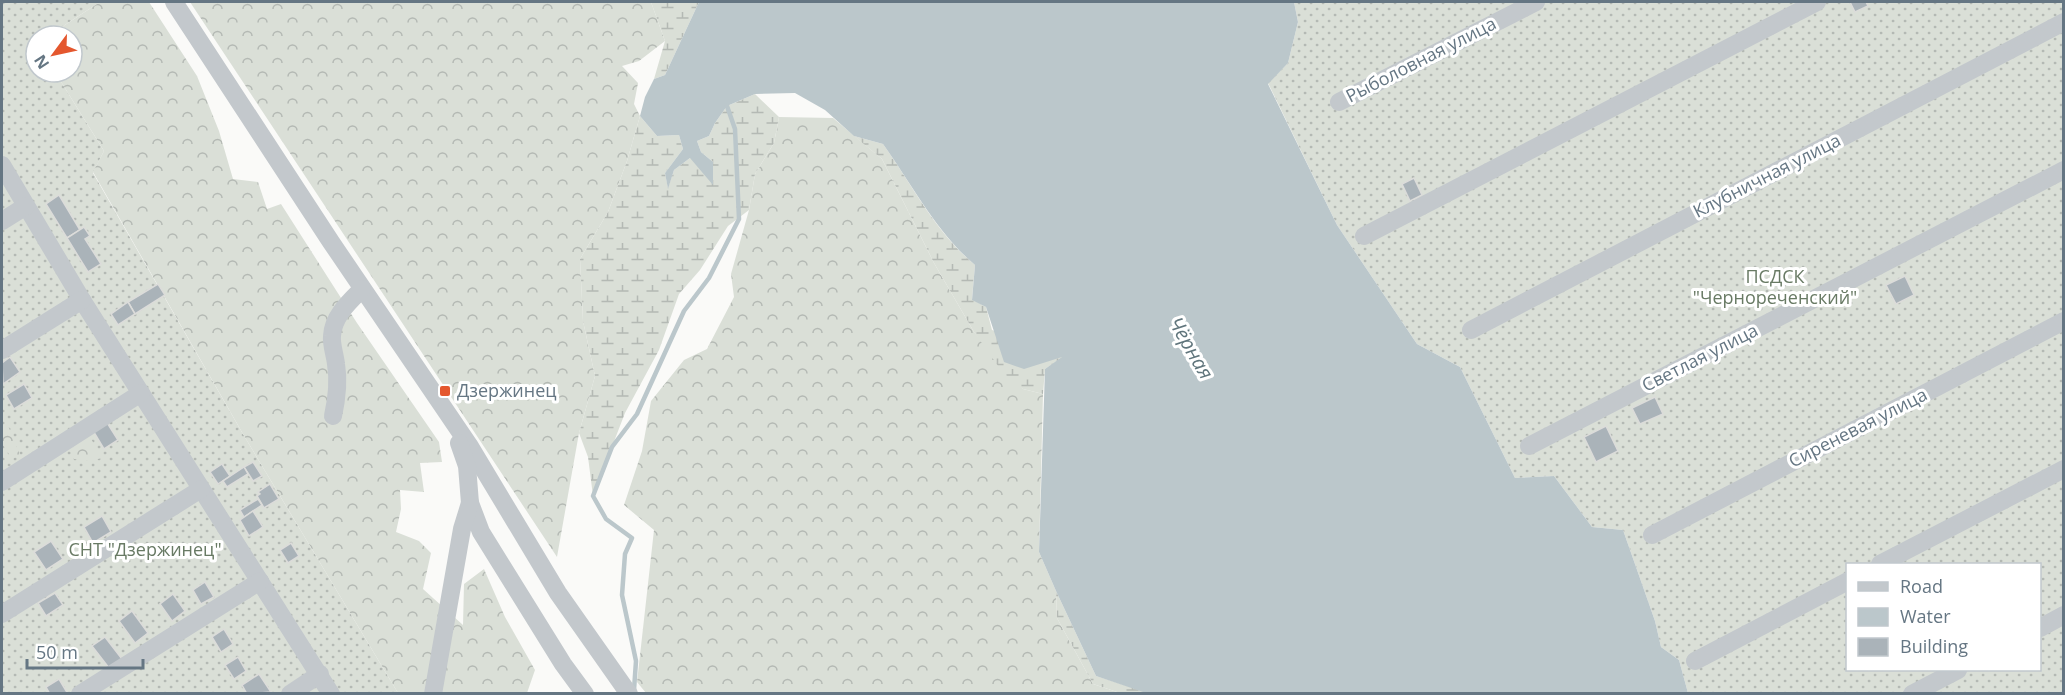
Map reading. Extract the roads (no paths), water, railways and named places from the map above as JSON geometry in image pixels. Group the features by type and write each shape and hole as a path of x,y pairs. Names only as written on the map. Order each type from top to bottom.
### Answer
{"street":[{"path":"174,2 362,289 469,445 558,593 629,693"},
{"name":"Рыболовная улица","path":"1339,102 1536,2"},
{"path":"1364,236 1817,2"},
{"name":"Клубничная улица","path":"1471,330 2064,22"},
{"path":"2,165 82,300 331,693"},
{"name":"Светлая улица","path":"1529,447 2064,170"},
{"path":"2,222 26,206"},
{"path":"333,416 338,397 337,367 332,335 337,318 362,289"},
{"path":"2,351 82,300"},
{"name":"Сиреневая улица","path":"1652,535 2064,321"},
{"path":"2,482 141,393"},
{"path":"448,416 467,466 470,503 481,531 580,688"},
{"path":"1882,563 2064,469"},
{"path":"2,614 201,489"},
{"path":"433,693 462,529 470,503"},
{"path":"81,693 260,581"},
{"path":"1695,661 1846,582"},
{"path":"2041,627 2064,615"},
{"path":"1912,693 1954,671"},
{"path":"290,693 320,674"}],"water":[{"name":"Чёрная","path":"699,2 1294,2 1298,22 1288,63 1268,84 1337,225 1417,344 1460,367 1515,478 1554,476 1592,527 1623,530 1655,621 1661,647 1679,660 1688,693 1149,694 1096,676 1039,552 1045,369 1062,357 1024,369 1004,362 986,307 972,300 975,265 948,238 883,144 854,136 825,110 795,93 755,94 727,106 709,136 697,141 701,152 713,162 713,185 690,158 674,170 668,189 665,173 683,149 679,135 657,136 640,116 645,97 654,79 665,75"}],"waterway":[{"path":"634,690 636,661 622,595 625,554 632,538 606,519 593,496 612,447 637,414 684,311 709,278 739,219 735,129 727,106"}],"place":[{"name":"Дзержинец","path":"445,391"}],"park label":[{"name":"ПСДСК \"Чернореченский\"","path":"1775,287"},
{"name":"СНТ \"Дзержинец\"","path":"145,550"}]}
